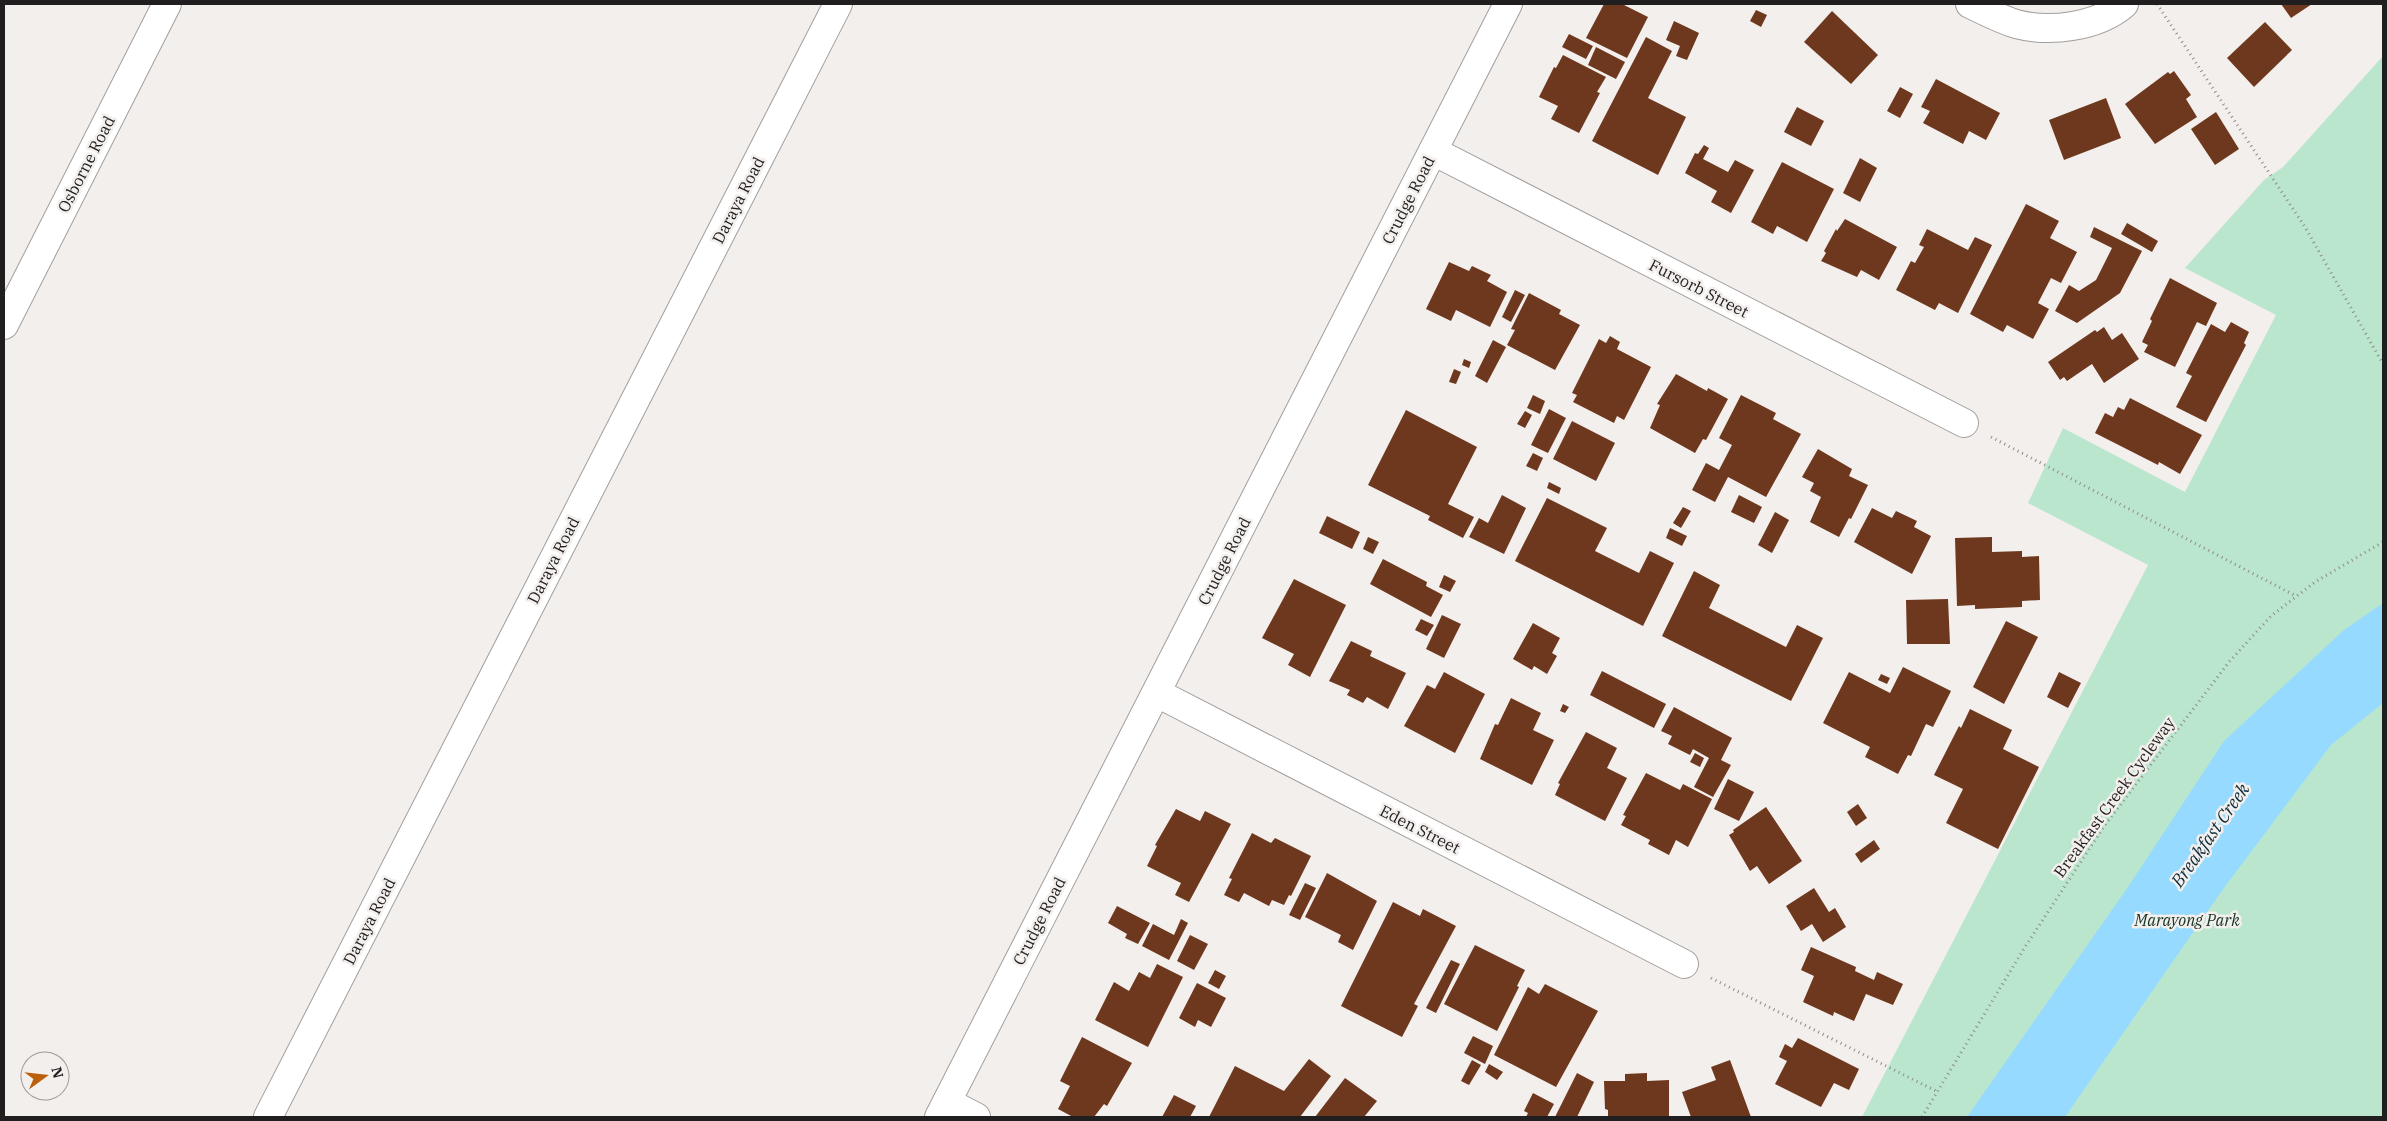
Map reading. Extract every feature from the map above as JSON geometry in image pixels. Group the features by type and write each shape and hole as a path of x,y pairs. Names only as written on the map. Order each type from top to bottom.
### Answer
{"street":[{"name":"Osborne Road","path":"4,324 167,4"},
{"name":"Daraya Road","path":"268,1117 838,4"},
{"name":"Crudge Road","path":"943,1110 1508,4"},
{"path":"1970,4 2017,24 2048,27 2085,24 2116,11 2124,4"},
{"name":"Fursorb Street","path":"1433,151 1964,423"},
{"name":"Eden Street","path":"1156,693 1684,964"},
{"path":"943,1110 976,1117"}],"path":[{"path":"2157,4 2305,227 2383,364"},
{"path":"1964,423 2297,596"},
{"name":"Breakfast Creek Cycleway","path":"1922,1117 2025,947 2105,825 2229,662 2270,616 2315,582 2383,542"},
{"path":"1684,964 1936,1091"}],"green space":[{"name":"Marayong Park","path":"2383,56 2383,1117 1862,1117 2148,565 2028,503 2063,428 2185,492 2276,315 2185,268 2264,180 2283,167"}],"water":[{"name":"Breakfast Creek","path":"2383,603 2383,703 2331,745 2221,892 2065,1117 1967,1117 2128,887 2224,741 2344,630"}],"building":[{"path":"1604,4 1622,4 1648,17 1627,58 1586,38"},
{"path":"2281,4 2312,4 2291,18"},
{"path":"1756,10 1767,15 1761,27 1750,21"},
{"path":"1832,11 1878,55 1851,84 1804,42"},
{"path":"1674,21 1699,33 1687,60 1676,56 1680,46 1666,40"},
{"path":"2265,22 2292,50 2254,87 2227,58"},
{"path":"1569,34 1593,46 1586,59 1562,47"},
{"path":"1646,37 1672,51 1648,98 1686,117 1658,175 1592,141"},
{"path":"1596,47 1625,62 1616,79 1588,65"},
{"path":"1563,55 1606,77 1597,92 1600,93 1579,133 1551,119 1558,106 1539,97 1554,67 1556,68"},
{"path":"2174,71 2191,95 2186,99 2197,117 2155,144 2125,104 2168,72 2170,74"},
{"path":"1936,79 2000,113 1986,140 1969,131 1963,144 1923,123 1930,111 1921,107"},
{"path":"1900,87 1913,94 1900,118 1887,111"},
{"path":"2106,98 2121,138 2064,160 2049,120"},
{"path":"1797,107 1824,121 1811,146 1784,132"},
{"path":"2216,112 2239,149 2215,165 2191,129"},
{"path":"1704,145 1709,148 1703,159 1728,172 1735,160 1754,170 1731,213 1711,202 1717,191 1685,173 1695,153 1698,154"},
{"path":"1860,158 1877,168 1860,202 1843,193"},
{"path":"1782,162 1834,189 1807,242 1777,226 1773,234 1751,222"},
{"path":"2026,204 2059,221 2050,238 2077,252 2061,283 2051,278 2038,303 2049,309 2033,339 2007,325 2003,332 1970,314"},
{"path":"1845,219 1897,247 1879,280 1861,270 1857,277 1821,261 1826,253 1824,251 1836,229 1837,231"},
{"path":"2127,223 2158,241 2152,252 2121,234"},
{"path":"2094,227 2142,251 2120,293 2077,323 2055,311 2069,285 2079,291 2096,280 2112,248 2090,237"},
{"path":"1927,229 1968,250 1975,237 1992,245 1958,313 1939,303 1935,310 1896,290 1911,261 1915,263 1924,247 1919,245"},
{"path":"1449,262 1469,271 1472,266 1491,275 1487,281 1507,292 1490,327 1456,310 1451,321 1426,309"},
{"path":"2170,278 2217,303 2206,326 2197,322 2175,367 2144,352 2148,345 2142,342 2152,321 2150,319"},
{"path":"1515,290 1525,295 1511,322 1502,317"},
{"path":"1529,293 1561,310 1559,314 1580,325 1555,370 1507,345 1515,330 1511,329"},
{"path":"2231,322 2249,332 2244,343 2246,345 2206,422 2176,407 2192,376 2186,373 2211,324 2225,332"},
{"path":"2104,327 2112,340 2122,333 2139,359 2104,383 2092,364 2067,381 2064,377 2060,380 2048,362 2095,330 2097,332"},
{"path":"1610,336 1620,342 1617,349 1651,367 1624,420 1617,416 1614,423 1573,402 1577,395 1572,393 1599,339 1606,343"},
{"path":"1493,340 1506,347 1487,383 1475,376"},
{"path":"1464,359 1471,362 1469,368 1462,365"},
{"path":"1454,369 1461,372 1456,384 1449,382"},
{"path":"1676,374 1707,391 1708,388 1728,399 1706,440 1703,439 1695,453 1650,428 1660,405 1657,404"},
{"path":"1533,395 1545,401 1540,414 1527,408"},
{"path":"1741,395 1776,413 1773,419 1801,434 1766,497 1728,477 1715,502 1692,490 1706,463 1719,470 1732,445 1719,438"},
{"path":"2130,398 2202,435 2180,474 2159,462 2158,465 2095,433 2105,413 2113,417 2118,407 2124,410"},
{"path":"1549,409 1566,418 1548,453 1531,445"},
{"path":"1406,410 1477,447 1448,504 1474,517 1463,538 1428,520 1430,516 1368,485"},
{"path":"1525,411 1532,415 1525,428 1517,424"},
{"path":"1572,421 1615,443 1596,481 1553,459"},
{"path":"1818,449 1852,469 1849,476 1868,485 1851,519 1849,518 1839,537 1810,522 1821,497 1810,491 1814,483 1802,477"},
{"path":"1533,453 1543,458 1537,471 1526,466"},
{"path":"1549,482 1561,488 1559,494 1547,488"},
{"path":"1502,495 1526,508 1504,554 1469,537 1479,518 1488,523"},
{"path":"1739,495 1762,507 1754,523 1731,512"},
{"path":"1547,498 1607,528 1595,551 1639,573 1650,551 1674,563 1643,626 1515,561"},
{"path":"1683,507 1691,511 1681,528 1673,523"},
{"path":"1872,508 1892,518 1896,511 1917,521 1914,527 1931,536 1912,574 1854,542"},
{"path":"1775,512 1789,520 1772,553 1758,545"},
{"path":"1327,516 1360,532 1352,549 1319,533"},
{"path":"1670,528 1687,536 1682,546 1666,538"},
{"path":"1368,537 1379,542 1373,554 1363,549"},
{"path":"1992,537 1992,552 2022,551 2022,557 2039,556 2040,600 2022,601 2022,607 1975,609 1975,605 1957,606 1955,538"},
{"path":"1383,559 1427,582 1426,586 1443,595 1431,617 1370,584"},
{"path":"1694,571 1720,585 1709,608 1786,647 1797,625 1823,638 1791,701 1662,636"},
{"path":"1444,575 1456,581 1450,592 1439,587"},
{"path":"1294,579 1346,605 1310,677 1288,665 1294,654 1262,638"},
{"path":"1948,599 1950,644 1907,644 1906,600"},
{"path":"1442,615 1461,624 1444,658 1426,649"},
{"path":"1421,619 1434,625 1427,636 1415,630"},
{"path":"2006,621 2038,637 2004,704 1973,687"},
{"path":"1533,623 1560,638 1552,653 1557,656 1547,674 1534,666 1532,670 1513,659"},
{"path":"1351,641 1372,651 1370,656 1406,673 1388,709 1367,697 1363,703 1347,695 1350,690 1329,681"},
{"path":"1903,667 1951,691 1933,727 1926,724 1911,756 1908,755 1898,774 1865,757 1870,747 1823,723 1849,672 1890,693"},
{"path":"1602,671 1666,704 1654,728 1590,695"},
{"path":"1444,672 1485,694 1455,753 1404,726 1427,685 1435,689"},
{"path":"2059,672 2081,683 2068,708 2047,697"},
{"path":"1881,674 1890,678 1887,684 1878,680"},
{"path":"1511,698 1541,713 1533,730 1554,740 1532,785 1480,759 1495,724 1498,725"},
{"path":"1563,704 1569,707 1565,713 1560,711"},
{"path":"1674,707 1732,738 1721,760 1731,765 1713,797 1694,787 1709,758 1693,749 1690,755 1668,744 1672,736 1661,731"},
{"path":"1970,709 2012,730 2003,749 2039,767 1998,849 1946,823 1963,789 1934,775 1959,726 1961,728"},
{"path":"1586,732 1617,748 1607,768 1627,778 1605,821 1555,795 1560,784 1558,783"},
{"path":"1695,753 1704,758 1700,767 1690,762"},
{"path":"1646,773 1680,790 1683,784 1712,799 1688,847 1676,840 1669,855 1648,844 1650,840 1621,825 1626,816 1623,815"},
{"path":"1728,779 1754,792 1739,821 1714,809"},
{"path":"1858,804 1867,818 1856,826 1847,812"},
{"path":"1766,807 1802,861 1769,884 1757,866 1750,871 1729,835 1734,832 1733,830"},
{"path":"1176,809 1200,821 1205,811 1231,824 1189,902 1175,895 1181,883 1147,866 1157,846 1155,845"},
{"path":"1252,833 1271,843 1275,838 1311,856 1291,896 1289,895 1284,905 1272,900 1269,906 1244,893 1239,902 1224,895 1232,879 1229,878"},
{"path":"1874,840 1880,849 1861,863 1855,854"},
{"path":"1327,873 1377,901 1353,950 1338,942 1341,935 1305,917"},
{"path":"1305,883 1316,888 1300,920 1289,915"},
{"path":"1814,888 1829,912 1835,908 1846,927 1823,942 1812,924 1801,931 1786,906"},
{"path":"1393,902 1420,916 1423,909 1456,926 1414,1004 1418,1006 1402,1037 1341,1006"},
{"path":"1117,906 1150,923 1138,944 1125,938 1127,934 1108,923"},
{"path":"1181,919 1188,923 1169,960 1142,946 1153,924 1174,935"},
{"path":"1190,935 1208,944 1194,970 1177,961"},
{"path":"1475,945 1525,970 1517,986 1519,987 1497,1031 1444,1004"},
{"path":"1811,947 1856,967 1855,971 1874,980 1877,972 1903,984 1893,1005 1866,994 1854,1021 1834,1012 1833,1016 1803,1002 1814,976 1801,970"},
{"path":"1451,960 1460,964 1436,1013 1426,1008"},
{"path":"1157,964 1183,977 1148,1047 1095,1020 1114,982 1129,991 1139,972 1150,978"},
{"path":"1215,970 1226,976 1219,989 1208,983"},
{"path":"1197,983 1226,998 1211,1027 1198,1020 1195,1027 1179,1018"},
{"path":"1545,984 1598,1011 1556,1087 1494,1055 1528,987 1539,994"},
{"path":"1473,1036 1493,1046 1485,1064 1464,1053"},
{"path":"1082,1037 1132,1063 1107,1106 1104,1104 1094,1117 1073,1117 1058,1109 1070,1086 1060,1081"},
{"path":"1798,1038 1859,1069 1849,1090 1834,1083 1821,1107 1775,1084 1787,1061 1779,1057 1785,1044 1792,1048"},
{"path":"1309,1059 1331,1076 1300,1117 1209,1117 1235,1066 1284,1091"},
{"path":"1472,1060 1481,1065 1469,1085 1461,1081"},
{"path":"1730,1060 1751,1117 1691,1117 1682,1092 1716,1080 1711,1067"},
{"path":"1489,1064 1503,1072 1497,1080 1485,1072"},
{"path":"1577,1073 1594,1082 1577,1117 1555,1117"},
{"path":"1647,1073 1647,1081 1669,1080 1669,1117 1608,1117 1608,1110 1605,1109 1604,1081 1625,1081 1625,1074"},
{"path":"1345,1078 1377,1101 1364,1117 1315,1117"},
{"path":"1533,1093 1554,1104 1547,1117 1526,1117 1528,1113 1524,1111"},
{"path":"1174,1095 1196,1106 1190,1117 1162,1117"}]}
